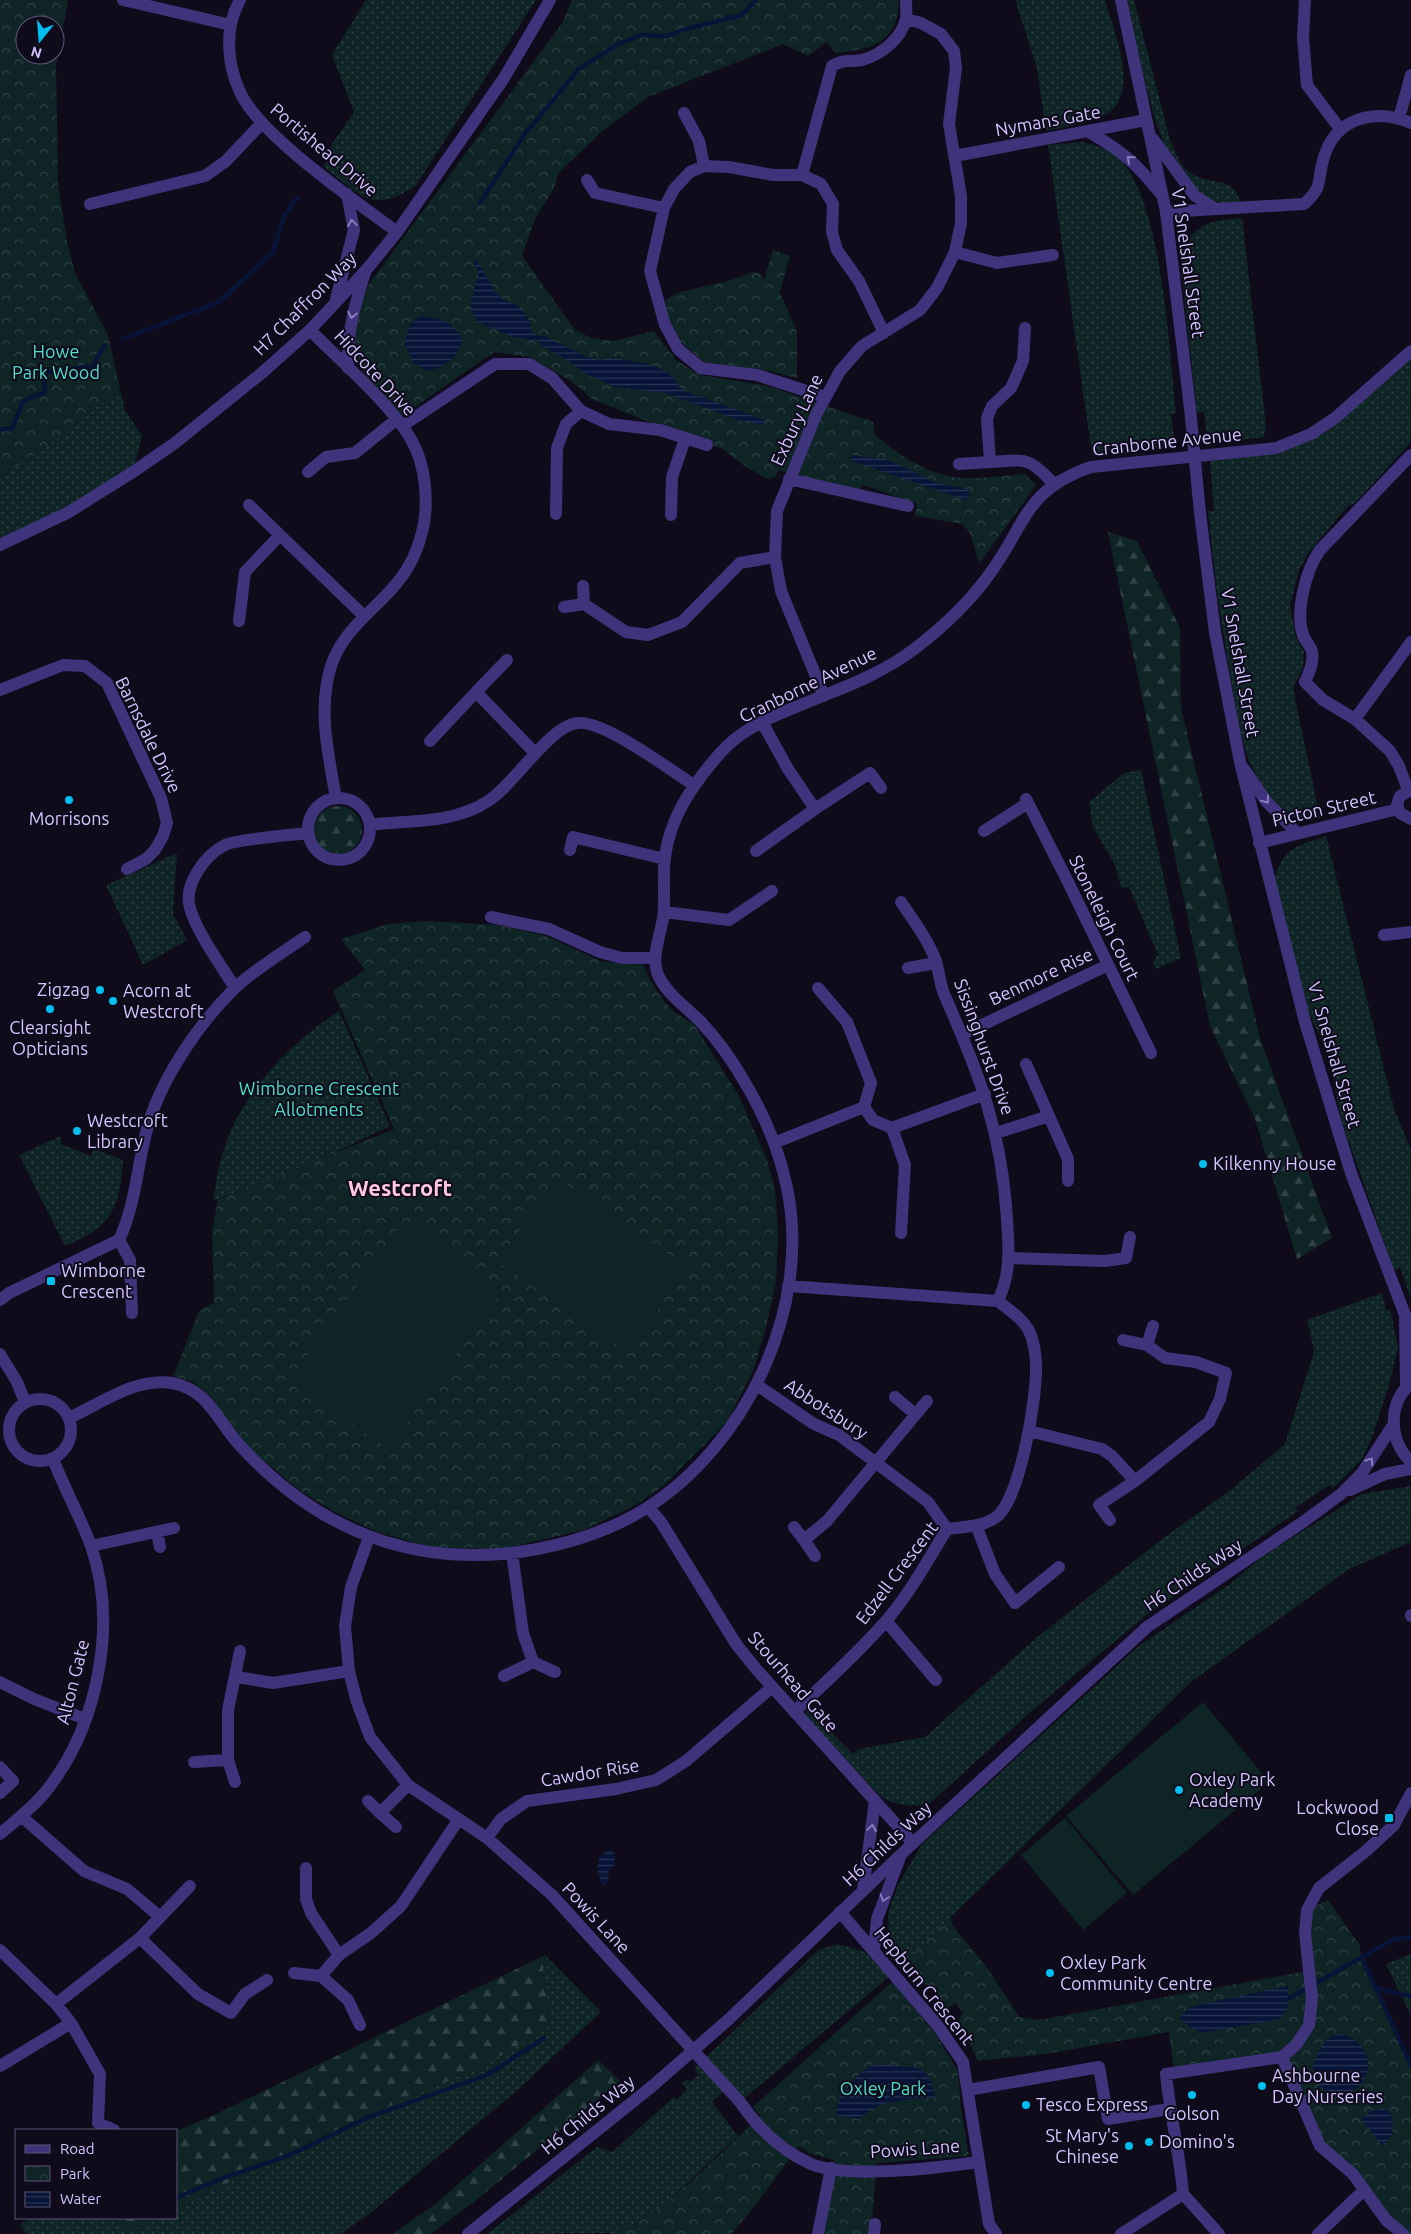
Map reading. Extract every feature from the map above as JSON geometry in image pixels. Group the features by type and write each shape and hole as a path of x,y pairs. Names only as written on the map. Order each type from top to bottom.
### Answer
{"street":[{"path":"122,0 232,25"},
{"name":"Portishead Drive","path":"240,0 232,25 228,59 240,94 262,123 396,232"},
{"name":"H7 Chaffron Way","path":"0,545 69,512 175,443 263,372 310,330 367,269 396,232 504,78 550,0"},
{"path":"802,175 832,66 839,61 862,60 885,50 898,36 906,19 906,0"},
{"name":"V1 Snelshall Street","path":"1121,0 1166,212 1215,632 1240,762 1305,1022 1352,1173 1384,1261 1408,1319 1409,1385"},
{"path":"1305,0 1303,37 1307,85 1340,129"},
{"name":"Exbury Lane","path":"824,696 781,591 775,557 777,511 825,397 840,371 862,346 920,310 938,288 955,252 961,223 961,196 949,124 956,68 954,51 942,34 921,23 906,19"},
{"path":"1166,212 1304,204 1317,192 1324,156 1331,140 1340,129 1354,120 1378,115 1405,120 1411,75"},
{"path":"684,113 699,141 704,166"},
{"name":"Nymans Gate","path":"955,156 1146,120"},
{"path":"90,204 204,176 226,161 262,123"},
{"path":"1089,132 1122,152 1139,167 1162,196"},
{"path":"1149,133 1195,196 1216,209"},
{"path":"825,397 757,375 700,368 678,349 665,325 650,271 664,208 674,189 690,172 704,166 729,167 773,175 802,175 821,184 833,204 832,232 837,250 859,281 884,333"},
{"path":"587,180 595,193 664,208"},
{"path":"334,304 354,230 347,194"},
{"path":"955,252 997,263 1053,256"},
{"path":"348,368 347,339 354,305 367,269"},
{"path":"990,462 987,418 992,406 1011,388 1023,361 1025,328"},
{"name":"Hidcote Drive","path":"310,330 400,422 414,445 423,476 426,507 422,536 411,562 397,584 363,615 332,662 323,703 327,748 336,798"},
{"name":"Cranborne Avenue","path":"654,958 664,912 665,859 674,824 694,785 729,744 762,722 867,678 902,658 942,628 991,573 1025,514 1042,493 1071,474 1091,467 1276,448 1311,434 1336,418 1411,351"},
{"path":"308,472 326,458 355,453 400,422 495,364 529,364 552,378 581,411 610,424 660,430 707,446"},
{"path":"556,514 557,448 566,424 581,411"},
{"path":"671,515 672,476 685,439"},
{"path":"1411,456 1320,550 1312,562 1300,603 1302,634 1312,652 1310,669 1305,682 1323,700 1355,719 1390,751 1399,766 1409,790 1400,796 1398,809 1403,816 1411,820"},
{"path":"959,464 1023,460 1036,464 1054,484"},
{"path":"789,479 908,506"},
{"path":"250,505 363,615"},
{"path":"239,620 245,572 280,535"},
{"path":"564,607 584,604 626,632 648,635 682,622 740,563 775,557"},
{"path":"583,586 584,604"},
{"path":"1355,719 1411,642"},
{"path":"430,741 507,660"},
{"name":"Barnsdale Drive","path":"0,690 63,665 85,666 108,683 162,798 167,823 163,836 155,850 146,859 127,869"},
{"path":"476,692 535,753"},
{"path":"762,722 788,769 815,809"},
{"path":"370,825 432,820 458,814 487,802 511,784 535,753 561,728 578,723 600,726 694,785"},
{"path":"1240,762 1266,801 1297,833"},
{"path":"756,851 870,773 881,788"},
{"path":"336,798 344,798 358,804 368,817 370,825 367,842 362,849 348,858 330,858 322,854 311,842 308,833 312,814 326,800 336,798"},
{"name":"Stoneleigh Court","path":"984,831 1027,801 1150,1053"},
{"name":"Picton Street","path":"1259,843 1398,809"},
{"path":"235,988 210,949 189,906 192,879 206,858 226,844 308,833"},
{"path":"570,850 573,837 665,859"},
{"path":"664,912 729,920 772,891"},
{"name":"Sissinghurst Drive","path":"901,902 929,945 936,963 943,992 963,1034 985,1094 996,1133 1005,1188 1009,1258 1006,1284 998,1301"},
{"path":"69,1418 107,1399 147,1383 169,1382 192,1389 206,1399 235,1440 285,1488 316,1511 369,1537 405,1549 448,1556 512,1553 554,1546 595,1533 648,1507 696,1468 722,1439 757,1385 776,1337 788,1286 791,1265 791,1225 787,1187 774,1143 747,1085 728,1055 702,1023 673,995 658,976 654,958 622,958 600,952 549,929 491,917"},
{"path":"1384,935 1411,932"},
{"path":"0,1300 9,1293 119,1240 129,1218 146,1133 154,1106 175,1067 202,1027 235,988 305,936"},
{"path":"908,968 936,963"},
{"name":"Benmore Rise","path":"963,1034 1108,965"},
{"path":"818,988 847,1022 871,1083 864,1107"},
{"path":"1026,1064 1068,1159 1068,1181"},
{"path":"864,1107 873,1120 892,1128 985,1094"},
{"path":"774,1143 864,1107"},
{"path":"996,1133 1049,1116"},
{"path":"892,1128 905,1165 901,1233"},
{"path":"1009,1258 1105,1261 1126,1258 1130,1237"},
{"path":"119,1240 130,1260 132,1313"},
{"path":"788,1286 998,1301"},
{"name":"Edzell Crescent","path":"794,1712 837,1673 886,1621 903,1599 947,1529 976,1525 996,1518 1011,1498 1029,1431 1037,1366 1030,1332 1014,1314 998,1301"},
{"path":"1147,1345 1153,1326"},
{"path":"1110,1520 1099,1506 1135,1481 1209,1422 1220,1399 1226,1373 1196,1362 1165,1358 1147,1345 1123,1340"},
{"path":"0,1354 17,1382 25,1402"},
{"name":"Abbotsbury","path":"757,1385 814,1424 839,1435 928,1502 947,1529"},
{"name":"H6 Childs Way","path":"468,2234 650,2088 728,2020 912,1843 1147,1627 1303,1522 1341,1494 1362,1473 1393,1425 1394,1411 1409,1385"},
{"path":"895,1396 915,1414"},
{"path":"46,1399 63,1409 69,1418 71,1437 67,1446 53,1459 44,1462 26,1458 12,1446 8,1430 10,1421 18,1407 25,1402 46,1399"},
{"name":"Abbotsbury","path":"804,1540 827,1521 927,1401"},
{"path":"1393,1425 1397,1441 1411,1462"},
{"path":"1029,1431 1102,1449 1112,1456 1135,1481"},
{"path":"0,1450 12,1446"},
{"name":"Alton Gate","path":"0,1834 47,1791 68,1759 85,1719 98,1671 103,1637 100,1584 91,1546 53,1459"},
{"name":"H6 Childs Way","path":"1341,1494 1385,1474 1411,1469"},
{"name":"Stourhead Gate","path":"648,1507 661,1522 736,1644 771,1688 876,1801 912,1843"},
{"path":"976,1525 995,1574 1015,1603 1059,1567"},
{"path":"794,1527 815,1556"},
{"path":"91,1546 174,1528"},
{"path":"157,1532 160,1547"},
{"name":"Powis Lane","path":"369,1537 351,1587 345,1626 349,1671 356,1702 370,1738 408,1785 487,1838 552,1895 740,2102 757,2126 786,2149 812,2164 831,2168 871,2171 946,2167 978,2162"},
{"path":"512,1553 523,1633 533,1662 555,1672"},
{"path":"886,1621 936,1680"},
{"path":"235,1782 228,1760 228,1710 237,1677 240,1651"},
{"path":"504,1676 533,1662"},
{"path":"237,1677 273,1683 349,1671"},
{"path":"0,1682 34,1699 85,1719"},
{"name":"Cawdor Rise","path":"487,1838 501,1819 527,1801 616,1789 656,1780 686,1761 771,1688"},
{"path":"194,1762 228,1760"},
{"path":"0,1767 13,1781 0,1793"},
{"path":"380,1813 408,1785"},
{"path":"1219,2234 1183,2194 1181,2169 1169,2109 1166,2074 1282,2057 1296,2045 1309,2025 1312,1998 1305,1933 1307,1910 1319,1888 1366,1852 1394,1825 1411,1793"},
{"path":"368,1801 396,1827"},
{"path":"863,1890 876,1801"},
{"path":"21,1816 84,1871 127,1889 160,1916"},
{"path":"321,1976 339,1955 371,1934 401,1906 459,1819"},
{"path":"874,1951 877,1919 902,1853"},
{"path":"306,1868 306,1899 339,1955"},
{"path":"56,2004 140,1938 190,1886"},
{"name":"Hepburn Crescent","path":"840,1912 938,2026 963,2062 989,2224 996,2234"},
{"path":"140,1938 198,1994 231,2013 245,1994 267,1980"},
{"path":"0,1950 56,2004 71,2023 100,2074 98,2123 112,2129"},
{"path":"294,1973 321,1976 348,2000 360,2025"},
{"path":"0,2066 71,2023"},
{"path":"1282,2057 1320,2146 1353,2174 1386,2220 1403,2234"},
{"path":"968,2090 1099,2067 1108,2119 1169,2109"},
{"path":"818,2234 831,2168"},
{"path":"1318,2234 1364,2190"},
{"path":"1121,2234 1183,2194"}],"green space":[{"name":"Howe Park Wood","path":"0,0 68,0 65,16 15,15 15,65 56,65 58,185 68,246 75,273 108,335 120,389 51,443 0,478"},
{"path":"366,0 536,0 416,185 389,199 377,200 367,198 347,186 324,167 332,144 354,112 332,55"},
{"path":"572,0 899,0 894,26 880,42 871,46 836,53 827,42 808,56 783,44 648,97 601,132 558,174 554,188 535,219 522,256 575,330 591,338 614,341 654,331 677,361 701,375 768,386 873,422 875,435 907,459 934,472 964,478 1025,474 1036,485 979,564 971,535 963,524 915,516 917,503 862,485 859,490 813,481 778,470 776,477 767,479 742,464 723,449 684,436 592,399 571,381 529,357 494,352 402,416 365,375 353,351 352,338 354,319 369,284 563,22"},
{"path":"1015,0 1105,0 1123,65 1121,97 1113,109 1093,120 1046,131 1037,68"},
{"path":"1127,0 1134,0 1170,140 1178,158 1193,175 1226,184 1233,188 1238,195 1241,205 1216,202 1199,194 1180,174 1168,153 1150,101"},
{"path":"1082,142 1106,150 1119,159 1134,179 1145,208 1155,242 1166,317 1176,413 1171,414 1175,449 1152,448 1092,455 1048,145"},
{"path":"1242,218 1266,426 1264,437 1208,444 1204,412 1197,412 1180,260 1189,239 1202,227 1219,220"},
{"path":"773,250 790,256 780,292 797,332 797,378 769,371 704,362 679,340 670,321 665,300 680,292 728,281 753,272 761,274 764,280"},
{"path":"1411,358 1411,442 1354,504 1349,505 1308,554 1299,570 1290,606 1296,637 1304,652 1303,667 1293,688 1320,818 1303,821 1289,816 1266,793 1249,761 1241,736 1217,593 1208,511 1214,511 1210,460 1279,451"},
{"path":"120,389 125,410 142,436 133,472 0,545 0,478 51,443"},
{"path":"1108,532 1137,541 1180,628 1181,708 1260,1038 1332,1238 1297,1259 1255,1119 1210,1026"},
{"path":"1141,770 1181,958 1156,969 1153,962 1158,955 1129,887 1121,888 1115,865 1093,827 1089,802 1124,773"},
{"path":"338,806 347,808 355,813 360,821 362,830 360,839 355,847 347,852 338,854 329,852 321,847 316,839 314,830 316,821 321,813 329,808"},
{"path":"1326,836 1394,1109 1411,1150 1411,1299 1400,1267 1394,1270 1342,1122 1328,1053 1308,1011 1274,880 1286,855 1299,846"},
{"path":"177,853 173,914 187,940 143,965 106,885"},
{"path":"427,921 499,925 546,936 603,962 643,965 657,991 669,1006 676,1013 693,1023 739,1096 767,1160 775,1188 778,1235 776,1282 765,1331 753,1371 727,1422 663,1486 634,1506 584,1530 501,1549 431,1547 377,1532 333,1511 299,1490 244,1444 208,1395 193,1382 173,1376 199,1311 214,1303 212,1231 218,1200 394,1129 333,991 365,970 341,939 388,924"},
{"name":"Wimborne Crescent Allotments","path":"339,1011 390,1126 301,1169 213,1201 224,1149 232,1128 243,1108 270,1071 286,1054 320,1024"},
{"path":"61,1136 61,1144 91,1156 94,1149 123,1160 119,1191 110,1214 93,1231 65,1246 19,1155"},
{"path":"556,1177 687,1267 628,1352 498,1262"},
{"path":"405,1219 503,1290 388,1449 290,1379"},
{"path":"1382,1293 1386,1311 1390,1309 1398,1346 1390,1382 1373,1435 1362,1459 1333,1488 1330,1485 1296,1507 1298,1511 1144,1617 1034,1709 929,1804 904,1805 880,1796 805,1720 806,1707 853,1754 859,1749 925,1737 1035,1639 1162,1539 1232,1489 1285,1444 1314,1351 1307,1320"},
{"path":"1411,1486 1411,1542 1349,1569 1191,1682 905,1962 889,1944 888,1913 899,1883 922,1844 1140,1645 1230,1584 1263,1556 1362,1494"},
{"path":"1203,1702 1269,1782 1133,1895 1066,1816"},
{"path":"1065,1818 1127,1893 1083,1930 1021,1855"},
{"path":"1328,1900 1359,1944 1362,1958 1411,2065 1411,2234 1403,2234 1320,2146 1282,2057 1174,2073 1169,2032 1045,2054 978,2061 958,2021 963,2013 956,2003 947,2008 905,1962 951,1916 952,1925 989,1970 1019,2017 1039,2020 1308,1971 1307,1910"},
{"path":"838,1944 865,1952 890,1976 740,2102 727,2088 712,2102 738,2136 666,2203 640,2221 617,2233 487,2234 597,2147 612,2152 674,2097 677,2100 687,2089 682,2083 687,2079 690,2082 699,2075 694,2069 818,1950"},
{"path":"1411,1954 1411,2016 1386,1964"},
{"path":"545,1955 601,2012 521,2087 373,2211 341,2234 26,2234 20,2225 29,2219 116,2219 126,2233 154,2219 178,2219 178,2207 550,2026 543,1971"},
{"path":"545,1955 543,1971 550,2026 485,2065 355,2121 178,2207 178,2130 210,2117"},
{"name":"Oxley Park","path":"893,1981 937,2036 958,2071 961,2109 969,2156 877,2163 871,2234 819,2234 834,2160 809,2153 799,2146 731,2234 610,2234 627,2228 647,2216 689,2183 760,2116 753,2107"},
{"path":"598,2060 620,2081 474,2202 431,2234 393,2234 438,2202"},
{"path":"116,2219 154,2219 126,2233"}],"water":[{"path":"477,260 494,290 504,300 518,305 530,322 532,334 547,337 589,358 600,360 612,358 644,363 660,368 671,375 682,390 765,420 763,425 741,421 665,393 615,387 584,373 566,359 542,346 539,341 514,337 477,322 470,305 479,272 474,263"},
{"path":"421,316 446,322 455,329 463,341 450,361 428,371 414,363 404,343 410,324"},
{"path":"851,455 889,460 936,483 967,489 970,496 966,500 852,461"},
{"path":"611,1849 614,1852 615,1864 608,1872 609,1882 603,1885 598,1874 598,1864 601,1856"},
{"path":"1288,1986 1288,2008 1280,2019 1203,2033 1191,2028 1179,2018 1189,2008 1201,2004"},
{"path":"1340,2034 1355,2041 1364,2050 1368,2062 1367,2073 1362,2083 1353,2091 1342,2094 1322,2088 1315,2081 1313,2075 1314,2063 1322,2046 1330,2037"},
{"path":"891,2065 917,2068 927,2074 935,2098 895,2101 876,2107 859,2119 836,2115 836,2109 843,2095 859,2075 872,2066"},
{"path":"1382,2109 1389,2111 1393,2130 1392,2134 1382,2145 1361,2120 1371,2111"}],"waterway":[{"path":"480,203 524,135 579,69 618,44 642,35 667,36 686,29 742,15 756,0"},
{"path":"123,339 219,302 273,252 284,216 297,198"},
{"path":"0,429 12,429 23,401 45,392 43,373 93,366 104,345"},
{"path":"1288,1999 1392,1940 1411,1937"},
{"path":"1362,1958 1411,2065"},
{"path":"1376,1988 1411,1996"},
{"path":"178,2197 223,2178 290,2155 369,2117 487,2075 544,2038"}],"place":[{"name":"Morrisons","path":"69,800"},
{"name":"Zigzag","path":"100,990"},
{"name":"Acorn at Westcroft","path":"113,1001"},
{"name":"Clearsight Opticians","path":"50,1009"},
{"name":"Westcroft Library","path":"77,1131"},
{"name":"Kilkenny House","path":"1203,1164"},
{"name":"Wimborne Crescent","path":"51,1281"},
{"name":"Oxley Park Academy","path":"1179,1790"},
{"name":"Lockwood Close","path":"1389,1818"},
{"name":"Oxley Park Community Centre","path":"1050,1973"},
{"name":"Ashbourne Day Nurseries","path":"1262,2086"},
{"name":"Golson","path":"1192,2095"},
{"name":"Tesco Express","path":"1026,2105"},
{"name":"Domino's","path":"1149,2142"},
{"name":"St Mary's Chinese","path":"1129,2146"}],"district":[{"name":"Westcroft","path":"400,1188"}]}
